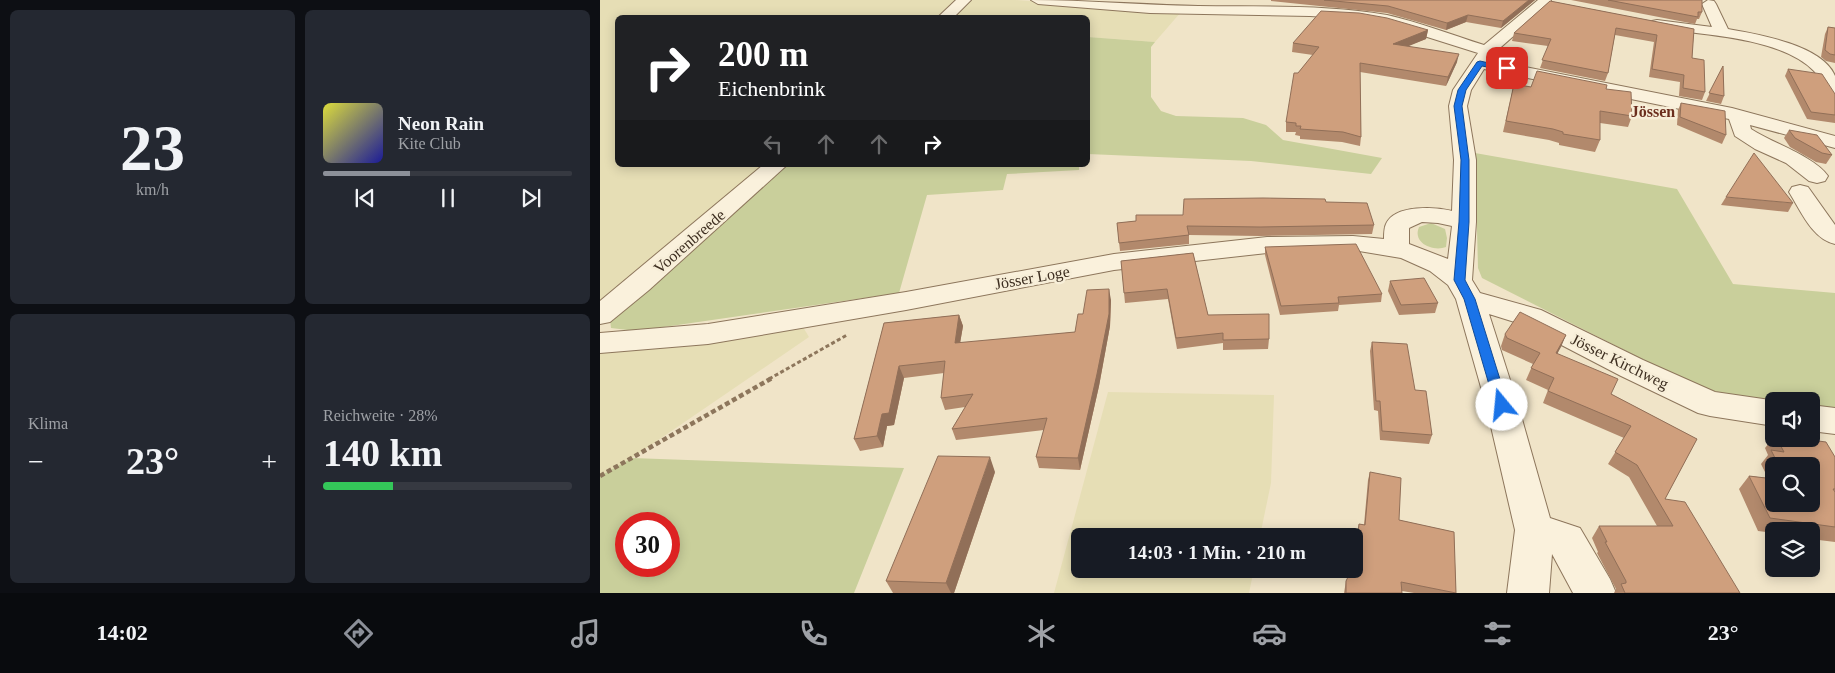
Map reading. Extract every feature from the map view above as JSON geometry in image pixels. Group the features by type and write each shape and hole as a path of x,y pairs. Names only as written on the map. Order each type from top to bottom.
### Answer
{"street":[{"path":"947,15 964,0"},
{"path":"1038,0 1150,9 1310,12 1388,20 1483,57 1738,116 1835,142"},
{"path":"1528,593 1534,530 1502,405 1464,289 1465,160 1458,106 1462,90 1483,57 1549,1"},
{"path":"1709,4 1723,34"},
{"path":"1639,20 1767,42 1804,55 1820,68 1835,90"},
{"path":"1738,116 1742,132 1762,145 1793,159 1817,176"},
{"name":"Voorenbreede","path":"600,315 640,284 774,167"},
{"path":"1800,192 1823,227 1835,237"},
{"path":"1396,249 1397,226 1408,217 1426,214 1443,216 1464,222"},
{"name":"Jösser Loge","path":"600,343 708,334 906,301 1114,262 1267,245 1352,244 1410,252 1439,265 1464,289"},
{"name":"Jösser Kirchweg","path":"1464,289 1531,317 1632,368 1710,404 1765,412"},
{"path":"1820,419 1835,421"},
{"path":"1534,530 1566,541 1596,593"}],"path":[{"path":"600,476 855,330"}],"shaded area":[{"path":"600,0 959,0 942,15 615,15 615,167 766,167 600,310"},
{"path":"968,0 1015,0 1181,12 1155,42 1090,37 1090,15 951,15"},
{"path":"803,327 809,337 632,458 600,476 600,343"},
{"path":"1108,392 1274,395 1271,483 1262,528 1071,528"},
{"path":"1071,530 1071,578 1252,578 1249,593 1054,593"}],"green space":[{"path":"1090,37 1155,42 1151,47 1151,97 1161,111 1176,116 1243,118 1266,125 1283,140 1382,158 1371,174 1251,161 1090,154"},
{"path":"1475,153 1677,189 1733,284 1835,293 1835,408 1820,407 1820,392 1765,392 1765,400 1701,389 1482,278 1478,268"},
{"path":"780,167 1079,167 1079,170 1007,174 1003,190 927,195 899,293 636,331 611,328 610,319"},
{"path":"1431,223 1445,229 1446,247 1430,247 1418,238 1419,227"},
{"path":"632,458 904,468 854,593 600,593 600,476"}],"building":[{"path":"1324,0 1529,0 1503,21 1468,15 1447,23 1388,6"},
{"path":"1608,0 1702,0 1702,12 1698,12 1698,17"},
{"path":"1550,1 1694,29 1692,58 1704,60 1705,92 1683,88 1684,75 1652,69 1657,35 1616,28 1608,73 1542,60 1551,39 1514,33"},
{"path":"1321,11 1359,13 1387,18 1428,30 1393,44 1459,54 1448,77 1360,63 1361,137 1343,132 1300,129 1301,126 1296,126 1296,123 1286,122 1294,73 1298,73 1319,47 1293,43"},
{"path":"1828,27 1835,28 1835,55 1825,50"},
{"path":"1723,66 1724,96 1709,93"},
{"path":"1788,69 1822,74 1835,94 1835,115 1811,112"},
{"path":"1537,71 1607,85 1606,89 1631,92 1632,116 1600,111 1600,140 1506,121 1514,84 1531,87"},
{"path":"1681,103 1725,111 1726,135 1680,117"},
{"path":"1789,130 1817,135 1832,155 1822,153 1795,138"},
{"path":"1754,153 1793,203 1726,197"},
{"path":"1184,199 1325,199 1326,202 1367,203 1374,225 1187,226 1189,235 1119,243 1117,223 1136,221 1136,215 1183,215"},
{"path":"1356,244 1382,294 1338,297 1339,303 1281,306 1265,247"},
{"path":"1193,253 1208,315 1269,314 1269,339 1223,340 1223,333 1176,338 1167,289 1124,293 1121,261"},
{"path":"1424,278 1438,303 1401,305 1390,281"},
{"path":"1109,289 1109,314 1078,458 1036,457 1047,418 952,429 973,394 941,398 945,361 899,366 889,413 882,414 877,436 854,439 884,323 959,315 955,343 1075,332 1078,314 1083,314 1087,290"},
{"path":"1520,312 1566,335 1556,353 1618,379 1611,394 1697,439 1665,499 1685,502 1740,593 1625,593 1621,584 1626,583 1626,581 1605,542 1607,542 1599,526 1673,526 1637,465 1615,452 1631,426 1548,391 1554,378 1531,368 1540,353 1507,338 1505,334"},
{"path":"1372,342 1407,344 1415,390 1426,391 1432,435 1382,431 1380,401 1376,401"},
{"path":"1820,441 1826,442 1835,457 1835,489 1833,489 1835,492 1835,527 1820,525 1820,522 1799,522 1770,518 1767,512 1820,512 1820,457 1774,457 1771,450 1784,452 1781,447 1820,447"},
{"path":"938,456 990,457 946,583 886,581"},
{"path":"1370,472 1401,478 1399,520 1454,532 1456,593 1401,582 1402,593 1346,593 1348,578 1363,578 1363,528 1359,528 1359,524 1365,525"},
{"path":"1749,476 1765,478 1765,508"}],"district":[{"name":"Jössen","path":"1653,111"}],"route":[{"path":"1502,405 1470,299 1459,280 1464,222 1465,160 1458,106 1462,90 1480,63 1507,68"}]}
